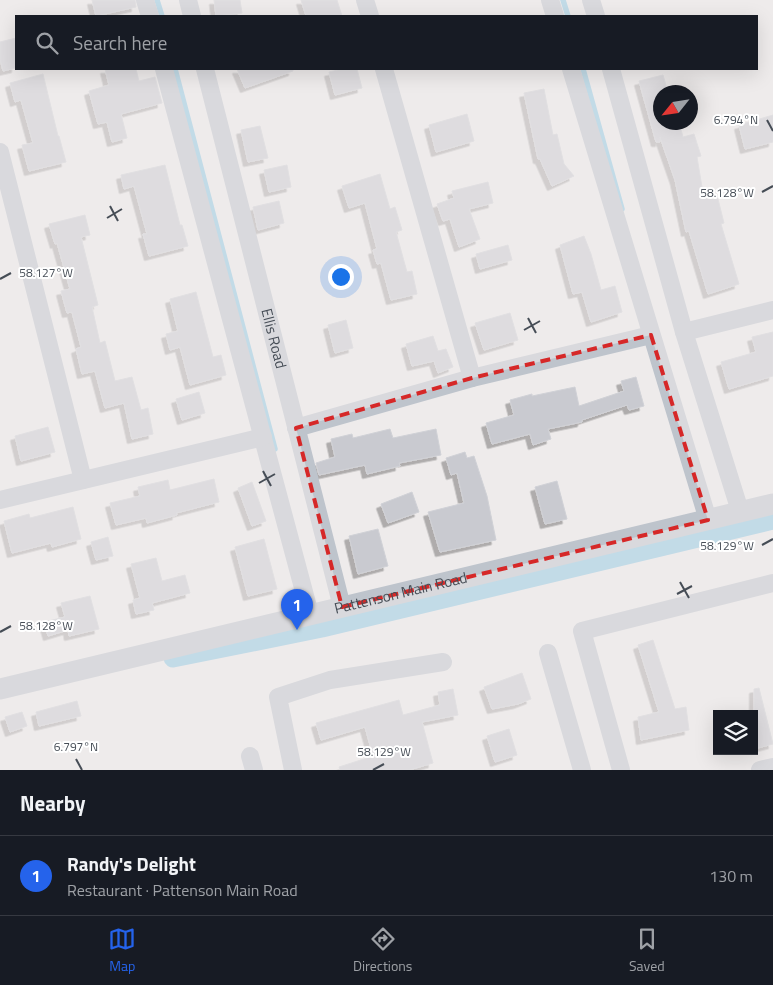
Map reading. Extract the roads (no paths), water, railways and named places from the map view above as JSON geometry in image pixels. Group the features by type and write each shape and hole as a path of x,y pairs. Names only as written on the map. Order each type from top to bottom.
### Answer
{"street":[{"path":"145,0 150,15"},
{"path":"188,0 192,15"},
{"path":"365,0 370,15"},
{"path":"550,0 555,15"},
{"path":"591,0 596,15"},
{"path":"164,70 310,614"},
{"name":"Ellis Road","path":"205,70 342,607"},
{"path":"384,70 472,378"},
{"path":"571,70 708,520"},
{"path":"611,70 684,332 740,511"},
{"path":"0,152 83,480"},
{"path":"684,332 773,310"},
{"path":"296,428 472,378 651,335"},
{"path":"0,500 263,437"},
{"name":"Pattenson Main Road","path":"0,689 773,504"},
{"path":"621,770 582,631 773,583"},
{"path":"548,652 582,770"},
{"path":"293,770 278,697 330,680 443,662"},
{"path":"760,770 773,767"}],"waterway":[{"path":"157,0 162,15"},
{"path":"563,0 568,15"},
{"path":"175,70 275,449"},
{"path":"583,70 622,209"},
{"path":"173,658 322,628 773,520"},
{"path":"712,523 715,534"},
{"path":"319,617 322,628"}],"place":[{"name":"Randy's Delight","path":"297,630"}]}
